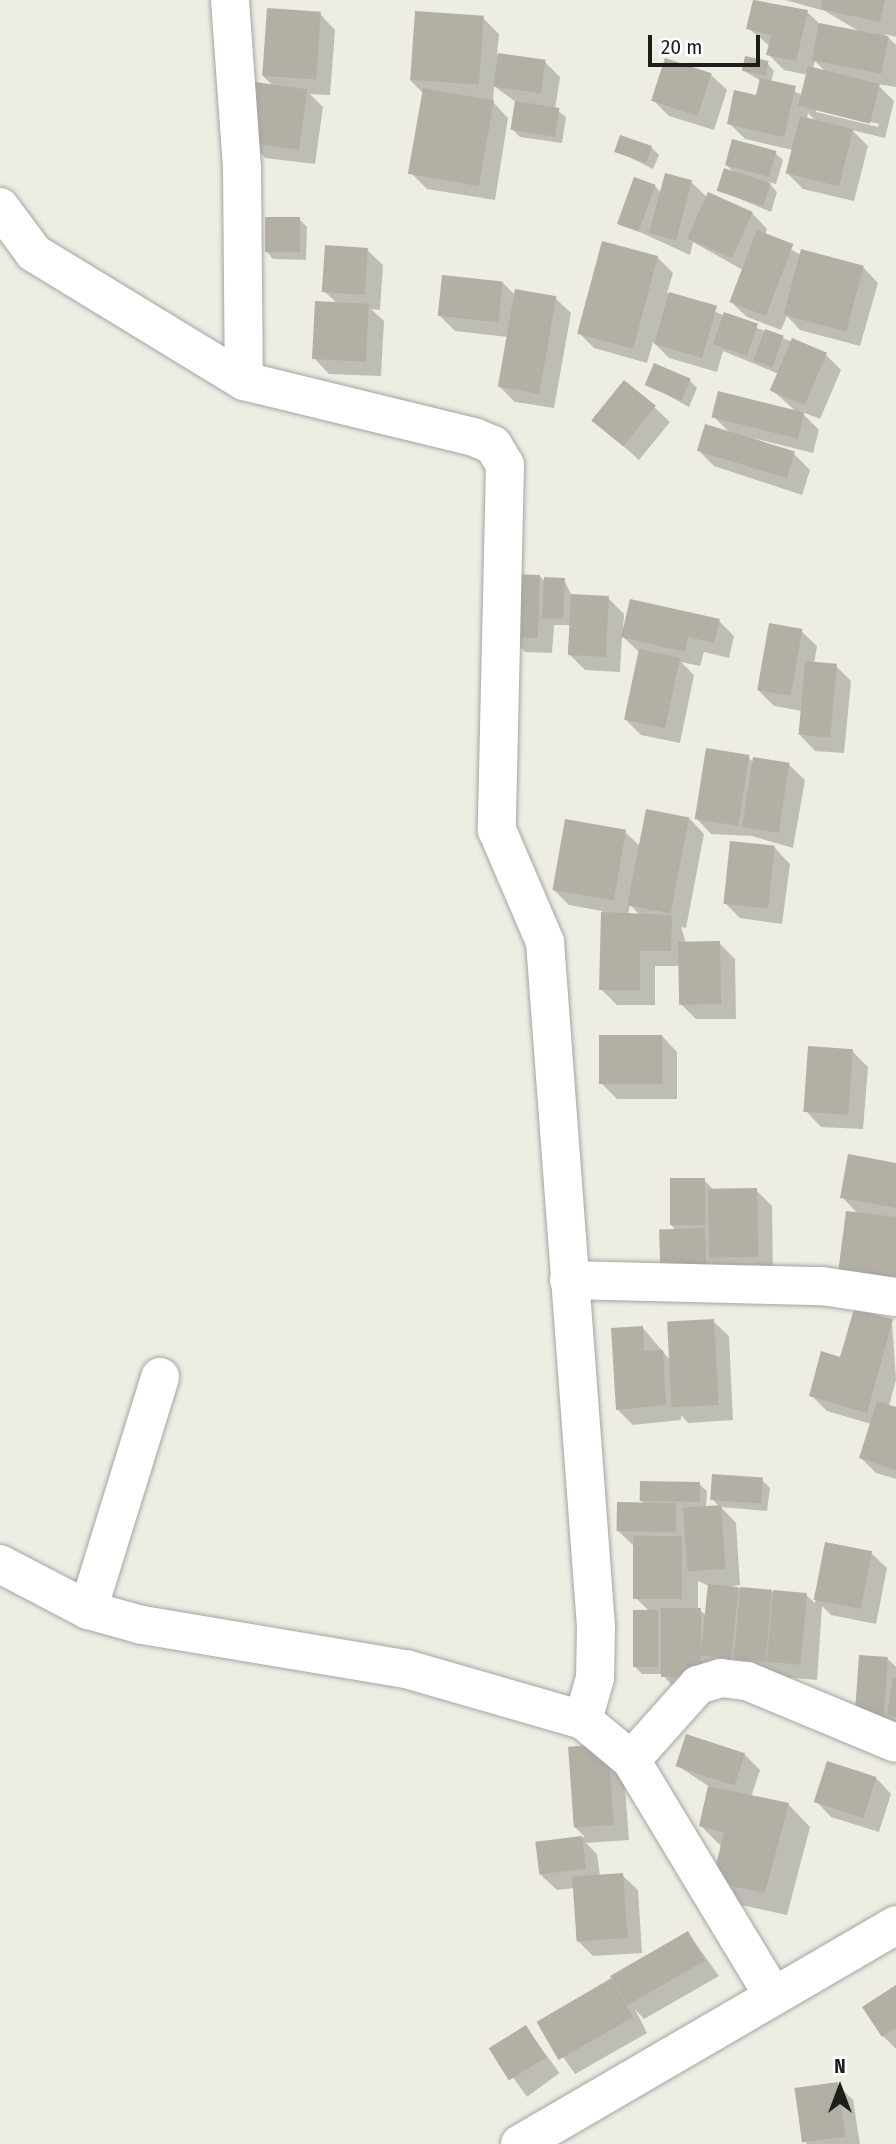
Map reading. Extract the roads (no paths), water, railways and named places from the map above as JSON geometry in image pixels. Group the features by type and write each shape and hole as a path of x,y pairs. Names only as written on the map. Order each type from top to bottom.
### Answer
{"street":[{"path":"230,0 242,168 244,381"},
{"path":"0,207 34,253 244,381 474,437 493,445 505,465 497,830 545,942 596,1627 595,1678 583,1720"},
{"path":"569,1280 822,1286 896,1297"},
{"path":"88,1610 160,1377"},
{"path":"0,1564 88,1610 406,1669 583,1720 631,1760 712,1890 773,1996"},
{"path":"631,1760 698,1685 721,1678 747,1681 896,1743"},
{"path":"520,2144 896,1926"}]}
